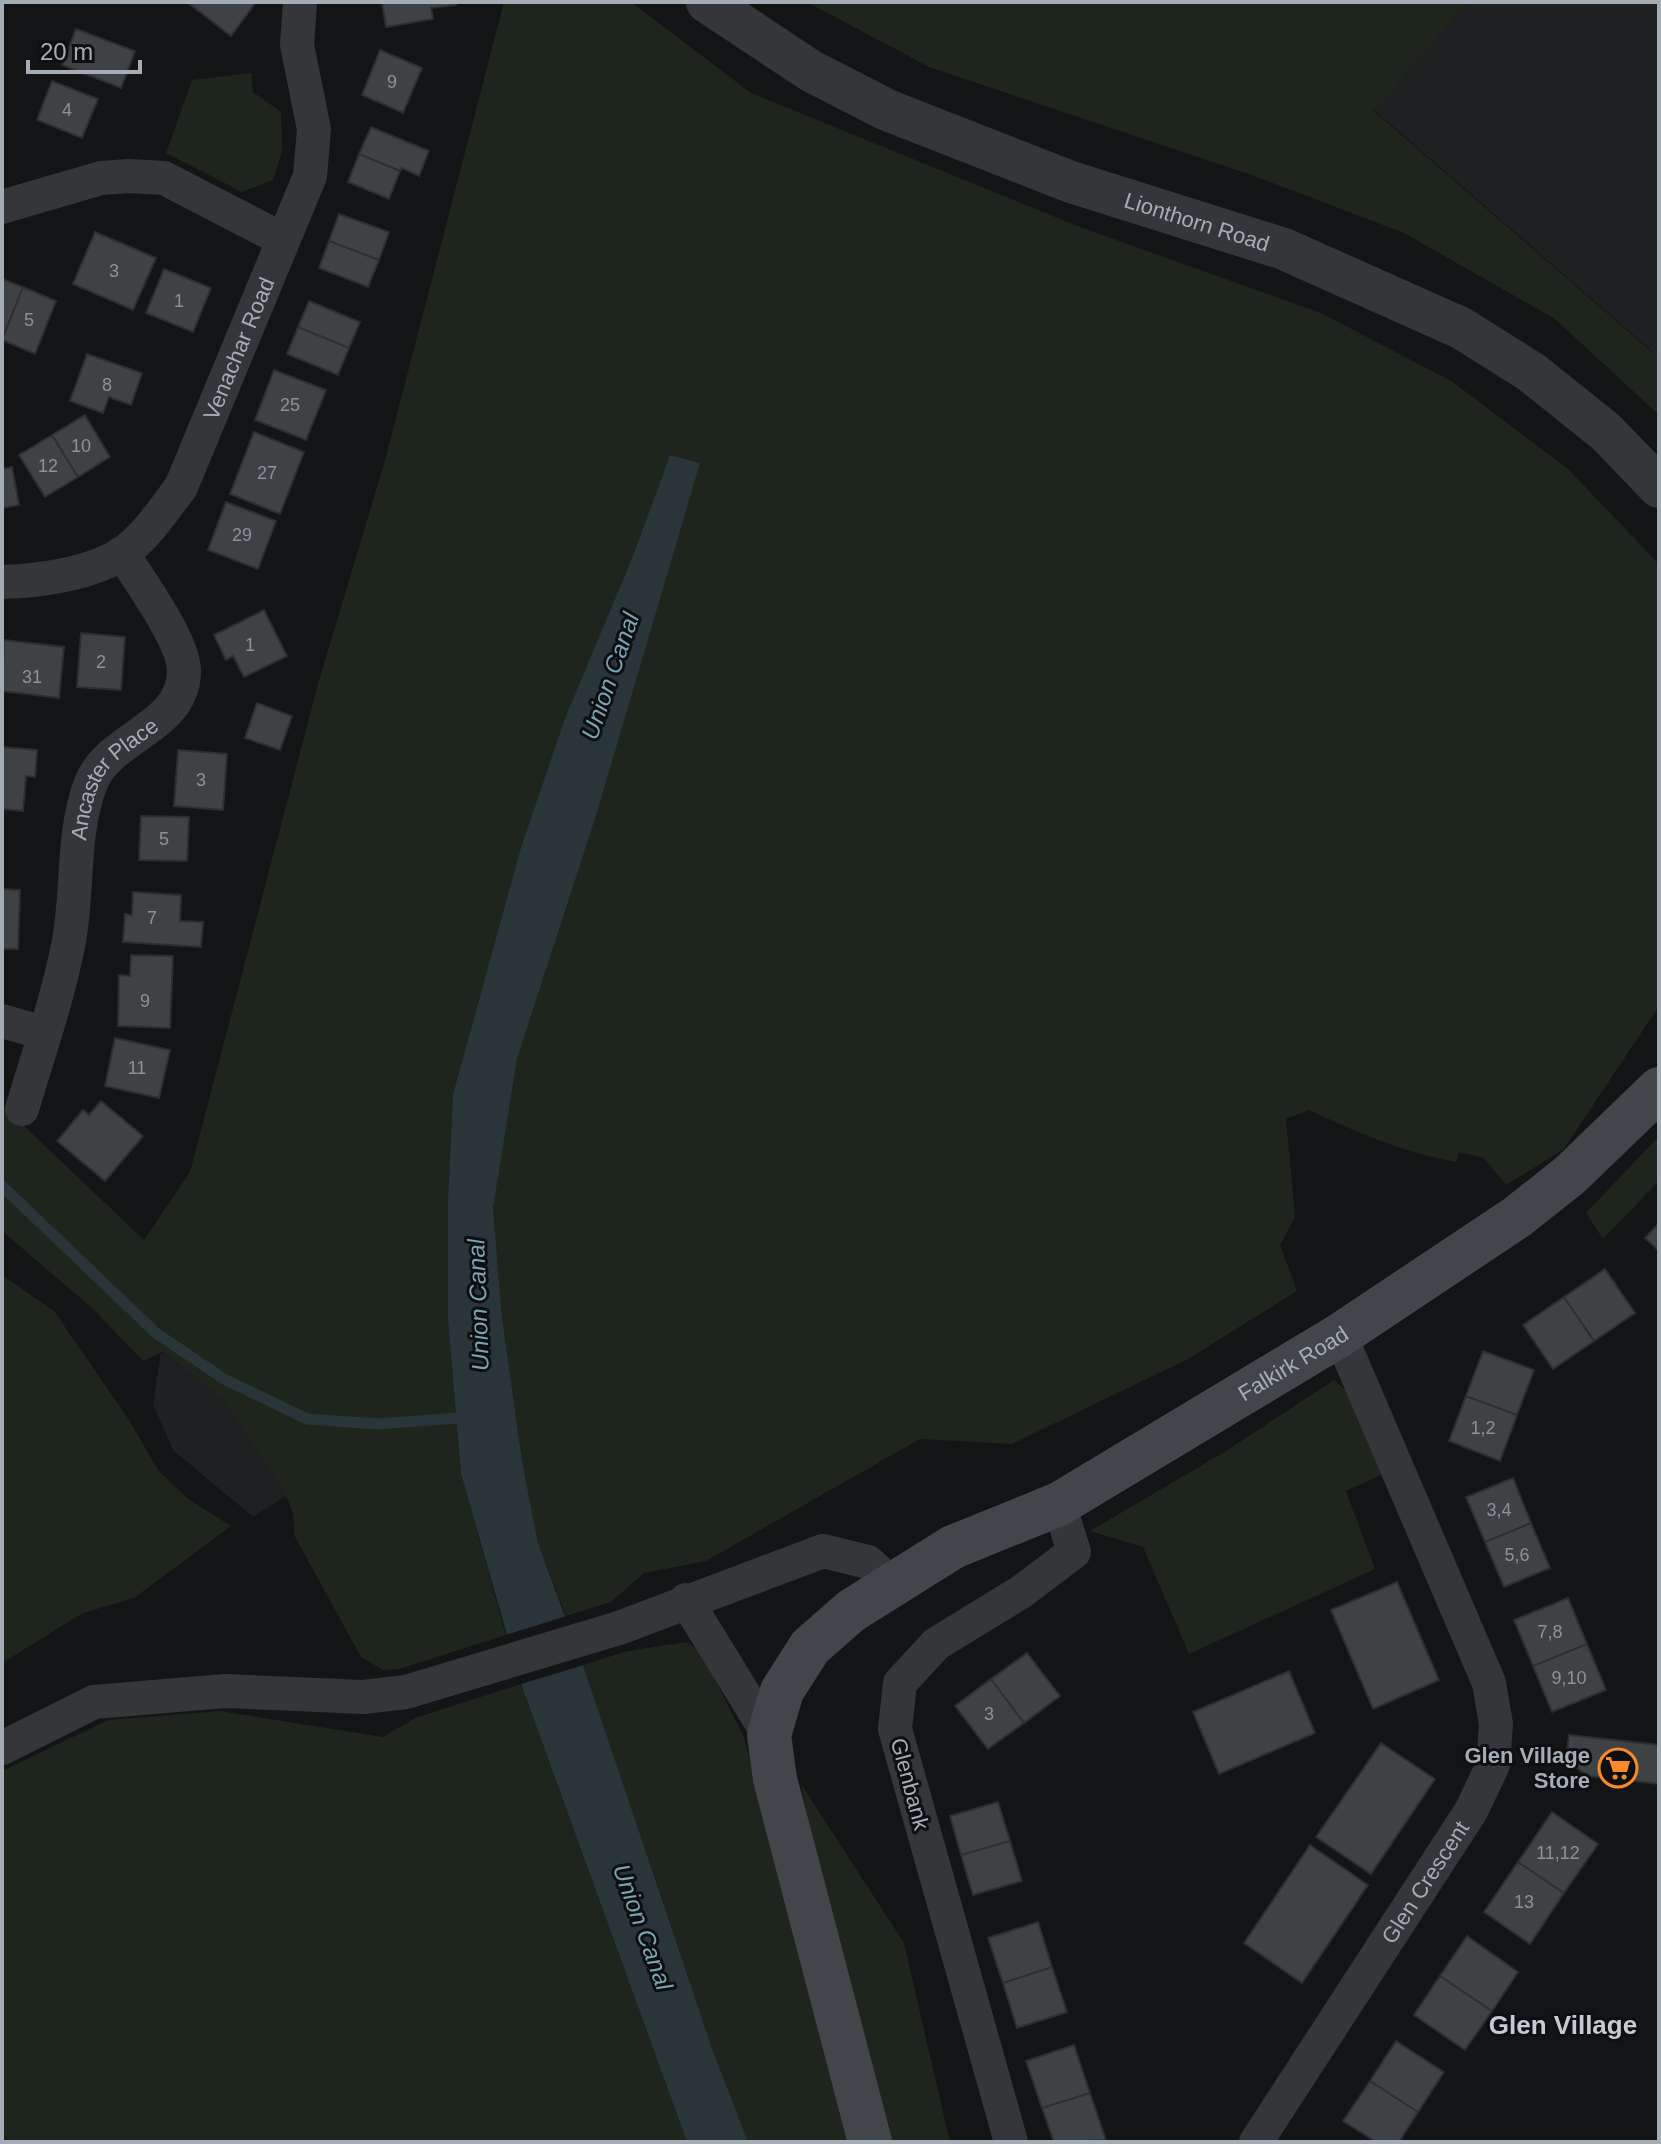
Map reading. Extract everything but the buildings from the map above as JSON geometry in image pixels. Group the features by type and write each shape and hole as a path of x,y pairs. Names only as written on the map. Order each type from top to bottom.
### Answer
{"main road":[{"name":"Falkirk Road","path":"769,1735 782,1691 810,1647 851,1611 953,1547 1059,1504 1340,1335 1517,1217 1570,1175 1659,1089"},
{"path":"769,1735 775,1779 870,2142"}],"street":[{"name":"Venachar Road","path":"2,582 33,581 84,569 122,553 148,530 181,487 310,176 314,129 297,45 300,2"},
{"name":"Lionthorn Road","path":"707,2 811,71 887,110 1071,182 1284,249 1461,328 1531,372 1595,424 1659,487"},
{"path":"2,207 101,178 164,178 282,239"},
{"name":"Ancaster Place","path":"22,1109 68,945 84,805 91,782 101,764 165,715 180,693 184,669 174,637 122,553"},
{"path":"2,1021 44,1033"},
{"name":"Glen Crescent","path":"1256,2142 1471,1811 1493,1765 1496,1724 1489,1683 1340,1335"},
{"name":"Glenbank","path":"1011,2142 895,1729 900,1683 936,1644 1021,1592 1074,1552 1059,1504"},
{"path":"2,1748 94,1702 225,1691 363,1697 406,1692 619,1628 686,1600 823,1551 868,1562 892,1584"},
{"path":"686,1600 769,1735"}],"shaded area":[{"path":"504,2 631,2 751,93 1080,227 1321,313 1453,382 1568,469 1659,564 1659,1006 1564,1149 1506,1185 1484,1158 1459,1152 1456,1162 1416,1153 1309,1110 1286,1119 1295,1217 1280,1245 1297,1291 1188,1359 1012,1444 920,1439 706,1561 644,1573 611,1602 566,1616 538,1543 522,1460 502,1317 493,1208 517,1059 596,816 699,463 670,455 632,558 565,718 521,847 453,1094 448,1198 448,1320 461,1474 506,1635 399,1669 383,1670 361,1657 295,1537 293,1513 286,1496 221,1397 162,1352 143,1361 91,1307 2,1231 2,1105 144,1240 190,1172 318,684 384,464"},
{"path":"807,2 1468,2 1374,111 1652,352 1659,345 1659,415 1555,319 1404,233 1254,176 929,67"},
{"path":"1468,2 1659,2 1659,345 1653,352 1374,110"},
{"path":"251,73 253,92 281,112 282,151 273,180 242,192 166,153 192,80"},
{"path":"1659,1136 1659,1181 1603,1239 1586,1213"},
{"path":"2,1275 54,1311 129,1420 158,1470 187,1498 231,1526 134,1598 83,1613 2,1663"},
{"path":"161,1352 221,1396 286,1496 253,1517 173,1450 153,1404"},
{"path":"1334,1380 1353,1396 1385,1473 1346,1491 1375,1569 1189,1654 1143,1547 1090,1531 1226,1451"},
{"path":"687,1642 701,1652 743,1735 777,1853 851,2142 748,2142 712,2048 583,1665 627,1651"},
{"path":"521,1684 687,2142 2,2142 2,1771 108,1720 220,1711 383,1737 415,1718"},
{"path":"801,1784 904,1943 950,2142 892,2142 819,1874"}],"water":[{"name":"Union Canal","path":"670,455 700,463 596,816 517,1059 493,1208 502,1317 522,1460 538,1543 583,1665 712,2048 748,2142 687,2142 521,1684 461,1474 448,1320 448,1198 453,1094 521,847 565,718 632,558"}],"pier":[{"path":"570,1615 587,1664 518,1685 502,1636"}],"waterway":[{"path":"2,1186 156,1333 224,1379 307,1419 378,1424 471,1417"}],"place":[{"name":"Glen Village Store","path":"1618,1768"}],"district":[{"name":"Glen Village","path":"1563,2025"}]}
